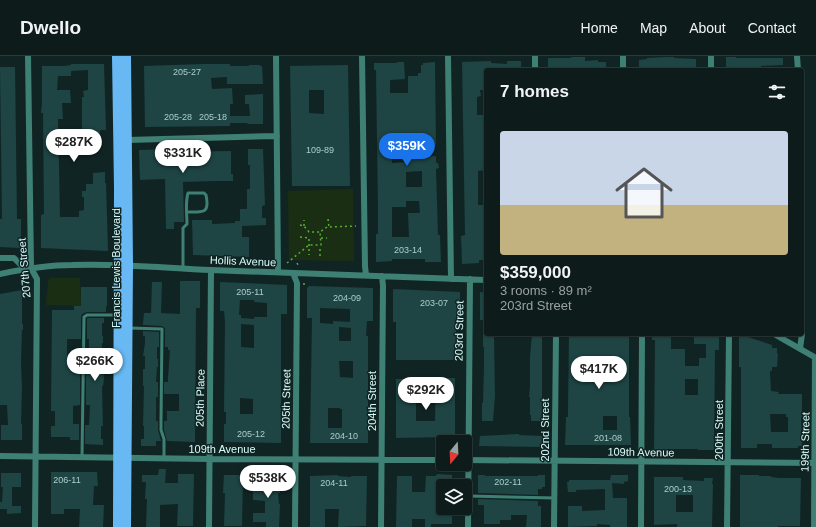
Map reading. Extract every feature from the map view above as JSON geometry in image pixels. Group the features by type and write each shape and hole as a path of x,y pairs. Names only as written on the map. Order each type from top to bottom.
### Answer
{"main road":[{"name":"Francis Lewis Boulevard","path":"117,56 118,174 128,328 118,527"},
{"name":"Francis Lewis Boulevard","path":"126,56 127,140 124,265 118,315 122,457 126,527"}],"street":[{"name":"207th Street","path":"28,56 28,269 37,278 35,527"},
{"path":"276,56 278,272"},
{"path":"362,56 364,258 366,275"},
{"path":"448,56 451,279"},
{"path":"535,56 535,68"},
{"path":"623,56 623,68"},
{"path":"711,56 711,68"},
{"path":"797,56 798,68"},
{"path":"127,140 277,136"},
{"path":"0,258 14,258 28,269"},
{"name":"Hollis Avenue","path":"0,274 28,269 71,265 124,265 211,270 484,280"},
{"name":"205th Place","path":"209,527 211,270"},
{"name":"205th Street","path":"293,273 297,284 295,527"},
{"name":"204th Street","path":"381,527 382,276"},
{"name":"203rd Street","path":"467,435 470,279"},
{"name":"202nd Street","path":"554,527 556,336"},
{"path":"641,527 642,336"},
{"name":"200th Street","path":"728,527 729,336"},
{"path":"777,336 816,358"},
{"path":"800,349 802,336"},
{"name":"199th Street","path":"814,527 816,358"},
{"name":"109th Avenue","path":"0,456 436,460"},
{"name":"109th Avenue","path":"472,460 815,463"},
{"name":"203rd Street","path":"468,515 468,527"}],"lane":[{"path":"183,268 184,228 187,224 186,199 188,193 204,192 208,201 205,211 187,212"},
{"path":"82,457 84,317 87,314 118,315"},
{"path":"128,328 162,329 161,430 164,440 164,458"},
{"path":"472,496 555,498"}],"path":[{"path":"328,219 329,227"},
{"path":"304,220 304,226"},
{"path":"300,225 304,226 309,232 309,255"},
{"path":"309,232 320,232 327,227 356,226"},
{"path":"320,232 320,256"},
{"path":"300,237 309,238"},
{"path":"320,238 327,238"},
{"path":"287,262 309,246 320,246"},
{"path":"297,263 298,267"},
{"path":"303,284 305,284 305,281"}],"green space":[{"path":"353,189 354,261 289,260 288,191"},
{"path":"50,278 80,278 81,306 46,305 48,281"}],"building":[{"path":"585,57 585,61 598,60 598,62 606,62 606,68 548,68 548,58"},
{"path":"674,57 696,59 696,67 639,68 639,60 647,58"},
{"path":"726,57 783,58 783,65 761,66 761,68 726,68"},
{"path":"491,61 491,63 507,64 507,61 521,61 521,68 484,68 484,90 480,90 481,96 477,97 477,115 484,115 484,170 478,171 478,205 484,205 484,260 479,260 479,263 462,264 461,236 465,235 462,62"},
{"path":"404,62 405,79 390,80 390,93 408,93 408,76 418,76 418,73 421,73 421,65 423,65 423,63 435,62 436,146 422,146 422,142 405,142 405,146 392,146 392,163 408,162 407,157 436,156 436,163 438,163 439,168 436,169 438,235 440,235 441,262 425,262 425,259 392,259 392,261 376,262 378,212 376,70 374,70 374,63","holes":["422,171 422,187 406,187 406,172","406,201 419,201 420,212 408,213 409,237 392,237 392,207 406,207"]},
{"path":"71,64 104,64 106,130 100,130 100,148 82,148 82,97 84,97 83,91 88,90 88,70 71,71 71,76 58,76 57,90 70,90 71,103 62,103 63,119 58,119 60,217 79,217 79,211 84,210 84,197 82,197 82,191 86,191 86,184 93,184 93,173 105,172 108,251 41,248 41,215 44,214 43,113 41,113 42,66 64,66"},
{"path":"203,64 262,66 263,84 227,84 227,77 211,78 212,89 232,88 233,104 230,104 230,116 250,116 249,104 245,104 245,95 263,94 263,124 230,123 230,126 145,127 144,66"},
{"path":"348,65 350,186 292,186 290,66","holes":["309,90 324,90 324,114 309,113"]},
{"path":"0,67 15,67 17,219 21,219 21,248 0,247 0,219 2,219"},
{"path":"172,149 172,152 231,151 231,174 233,174 233,181 183,182 184,222 174,222 174,229 166,229 165,179 140,180 139,150"},
{"path":"248,149 263,149 265,205 262,206 262,218 266,218 266,225 242,226 242,237 249,237 249,257 193,255 192,220 212,220 212,224 235,223 235,221 240,221 240,209 247,209 247,189 250,189"},
{"path":"180,281 200,281 200,308 196,308 195,442 167,441 164,430 164,421 167,421 167,411 179,411 179,394 164,394 164,382 168,382 170,350 168,350 168,347 165,347 165,328 162,326 143,325 144,313 151,313 152,282 162,282 161,313 180,314"},
{"path":"220,282 287,285 287,314 281,314 281,443 224,442 224,424 226,424 226,412 224,412 225,322 224,311 220,311","holes":["240,300 254,300 254,302 267,303 267,317 254,317 254,319 241,318 241,315 239,315","241,324 254,325 254,348 241,347","240,398 253,399 253,414 240,414"]},
{"path":"309,286 373,288 373,321 367,321 366,336 368,336 368,443 310,443 312,318 307,318 307,288","holes":["320,308 350,309 350,322 333,321 333,324 320,323","339,327 351,328 351,341 339,341","339,361 353,361 353,378 340,377","328,408 342,409 342,428 328,428"]},
{"path":"81,287 107,287 107,306 106,312 87,312 82,314 81,339 67,339 67,358 80,359 80,405 73,406 73,424 79,424 79,440 70,440 70,437 51,437 51,426 55,426 55,411 51,411 52,310 74,310 74,306 81,306"},
{"path":"393,289 460,292 460,319 456,319 456,360 396,360 396,322 393,322"},
{"path":"22,290 22,440 1,440 1,425 8,425 7,405 0,405 0,294"},
{"path":"480,292 484,293 484,320 480,320"},
{"path":"88,318 104,318 104,323 102,323 102,369 104,379 102,386 103,426 101,426 101,439 103,439 103,445 85,444 85,425 89,425 90,405 86,405 86,359 89,359 89,339 87,339"},
{"path":"143,331 159,332 159,347 157,347 158,367 156,382 158,382 158,397 156,397 156,421 158,421 158,430 161,441 156,441 156,446 141,446 141,439 144,439 143,369 145,369 145,356 143,356 145,336 143,336"},
{"path":"483,334 484,336 494,336 495,396 493,421 482,421 484,366"},
{"path":"532,336 542,336 542,421 531,421 529,397"},
{"path":"569,336 629,336 629,417 631,445 565,445 566,417 568,417","holes":["603,416 617,416 617,430 603,430"]},
{"path":"652,336 671,336 671,349 685,349 685,366 699,366 699,358 706,358 706,344 694,344 694,336 719,336 719,350 715,350 714,450 654,450 655,340 652,340","holes":["685,379 698,379 698,395 685,395"]},
{"path":"739,336 745,336 772,345 772,348 777,348 777,367 772,367 772,371 770,371 771,391 779,392 778,394 802,394 802,446 798,446 798,448 772,448 772,444 757,444 757,448 741,448 741,367 739,367","holes":["770,414 786,414 786,417 788,417 788,432 771,432"]},
{"path":"436,378 455,378 455,435 436,435 436,437 396,438 396,379 416,379 416,421 435,421"},
{"path":"519,434 544,436 544,447 479,446 480,436"},
{"path":"159,469 166,469 165,483 178,483 178,474 194,474 193,526 177,526 178,504 160,505 160,527 146,527 146,482 142,482 142,475 158,475"},
{"path":"51,472 97,472 98,486 94,486 93,505 104,505 103,527 79,527 80,509 64,509 64,514 51,514"},
{"path":"1,473 21,473 21,487 12,487 12,506 21,506 21,513 7,514 7,509 0,509 3,487 1,487"},
{"path":"224,475 243,475 242,526 224,526"},
{"path":"338,475 351,477 367,476 366,526 338,527 339,509 325,509 325,527 310,527 310,476"},
{"path":"452,475 452,479 436,479 436,515 452,515 452,524 431,524 431,527 425,527 425,519 412,519 412,527 396,527 397,476 412,476 412,492 425,492 426,476"},
{"path":"478,475 545,475 545,487 538,489 538,495 478,493"},
{"path":"611,475 628,475 628,481 624,482 624,484 612,483 613,498 627,498 627,527 610,527 610,525 597,524 597,526 568,527 568,506 582,506 582,511 605,510 605,489 576,490 576,492 568,492 567,482 569,482 569,480 610,480"},
{"path":"740,475 801,478 800,526 740,527"},
{"path":"253,476 280,476 280,493 278,493 280,504 279,527 266,527 266,522 253,522 253,513 265,513 265,501 253,500"},
{"path":"654,477 683,477 683,480 704,481 704,478 713,478 712,527 677,527 677,524 654,525","holes":["676,495 693,495 693,512 676,512"]},
{"path":"478,499 538,501 538,506 541,506 541,527 526,527 527,515 511,515 511,520 500,520 500,524 484,524 484,505 478,505"}]}
